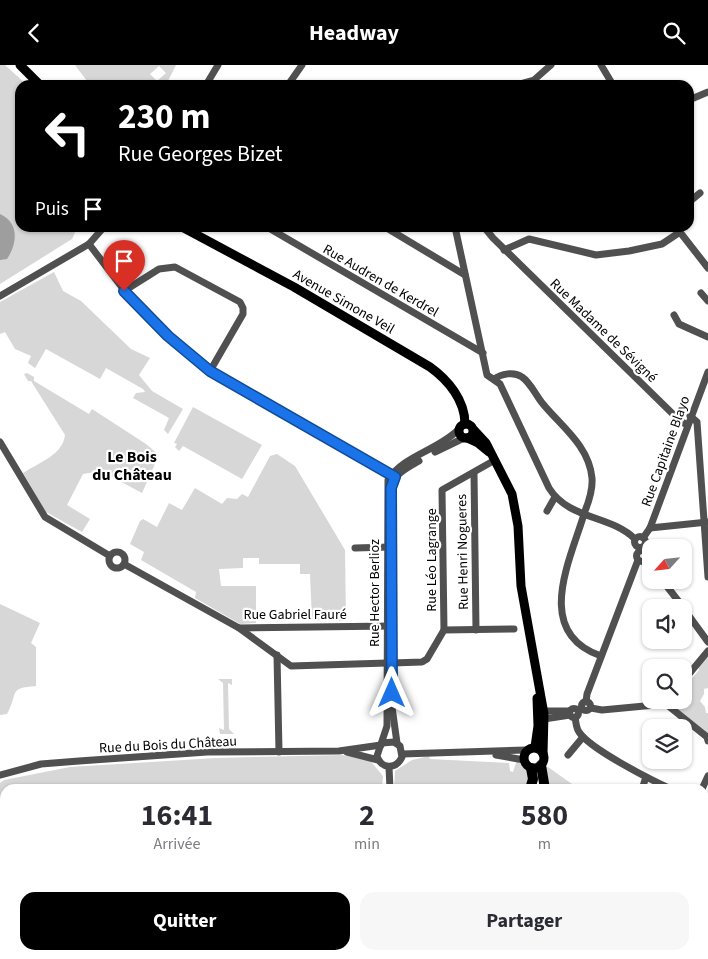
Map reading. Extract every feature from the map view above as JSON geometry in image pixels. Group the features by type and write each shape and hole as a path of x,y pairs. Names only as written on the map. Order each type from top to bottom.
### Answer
{"highway":[{"path":"532,765 532,784"},
{"path":"532,765 542,784"}],"main road":[{"path":"20,65 36,80"},
{"path":"28,65 33,77"},
{"name":"Avenue Simone Veil","path":"191,232 296,289 430,367 443,377 463,407 462,426"},
{"path":"493,457 478,443 459,434 462,426 470,425 484,439 508,481 516,511 521,585 544,715 544,754 532,765"},
{"path":"465,438 472,435 474,430"},
{"path":"532,765 530,749 538,726 538,680"},
{"path":"530,749 544,754"}],"street":[{"path":"209,80 218,65"},
{"path":"292,80 302,65"},
{"path":"534,80 552,65"},
{"path":"603,66 610,80"},
{"path":"694,99 708,92"},
{"path":"694,198 700,193"},
{"path":"0,296 88,244 99,232"},
{"name":"Rue Audren de Kerdrel","path":"276,232 483,353"},
{"path":"394,232 466,275"},
{"path":"456,232 487,375 500,384 555,497 584,516 626,530 642,551"},
{"name":"Rue Madame de Sévigné","path":"488,232 504,250 678,420 687,425"},
{"path":"504,250 529,239 596,255 662,244 676,232"},
{"path":"680,232 708,268"},
{"path":"88,244 124,291 168,336 210,371 393,475"},
{"path":"124,291 159,269 176,267 240,302 243,314 210,371"},
{"path":"701,293 708,301"},
{"path":"674,315 679,324 708,337"},
{"name":"Rue Capitaine Blayo","path":"646,539 690,416 708,372"},
{"path":"494,379 499,375 512,374 522,377 581,447 591,470 592,480 584,516 564,573 562,611 564,623 574,639 584,649 601,656"},
{"path":"690,416 697,422 707,523 708,577"},
{"path":"393,475 449,438 462,426"},
{"path":"393,475 424,457 465,438"},
{"path":"0,442 45,517 110,556"},
{"name":"Rue Léo Lagrange","path":"444,630 442,491 474,473 493,457"},
{"name":"Rue Henri Nogueres","path":"474,473 476,630"},
{"name":"Rue Hector Berlioz","path":"381,744 387,726 389,663 389,547 386,488 393,475"},
{"path":"547,511 555,497"},
{"path":"650,528 707,523"},
{"path":"355,548 389,547"},
{"name":"Rue Capitaine Blayo","path":"579,710 642,551"},
{"path":"114,553 120,553 124,557 124,564 119,568 113,567 109,562 110,556 114,553"},
{"name":"Rue Gabriel Fauré","path":"124,564 239,628 389,626"},
{"path":"692,620 708,642"},
{"path":"239,628 291,666 422,662 427,659 444,630 514,629"},
{"path":"692,670 708,651"},
{"path":"277,655 279,752"},
{"name":"Rue Hector Berlioz","path":"389,663 397,743"},
{"path":"544,715 642,705"},
{"path":"676,709 708,741"},
{"path":"579,710 576,727 583,737 646,777 661,784"},
{"path":"568,755 583,737"},
{"path":"390,741 397,743 402,754 399,763 389,767 382,765 378,760 377,752 381,744 390,741"},
{"name":"Rue du Bois du Château","path":"0,775 42,764 71,761 208,752 339,751 381,744"},
{"path":"402,754 530,749"},
{"name":"Rue du Bois du Château","path":"339,751 378,760"},
{"path":"468,752 532,765"},
{"path":"389,767 390,784"},
{"path":"644,784 646,777"}],"shaded area":[{"path":"0,65 5,65 22,80 15,80 15,232 75,232 72,239 0,284"},
{"path":"75,65 176,65 168,80 158,80 166,73 159,66 150,74 156,80 86,80"},
{"path":"0,214 11,223 15,234 13,247 7,259 0,260"},
{"path":"54,272 63,291 81,301 131,349 150,358 139,375 152,391 183,409 168,434 164,430 169,418 133,398 136,393 145,392 143,389 106,368 100,379 46,349 35,368 28,363 31,356 15,349 5,332 0,334 0,302"},
{"path":"27,373 34,377 34,381 89,414 92,409 146,444 159,455 142,493 101,471 83,474 67,505 90,519 82,532 46,512 23,473 55,453 60,448 65,435 31,381 28,381 24,374"},
{"path":"193,407 262,445 242,479 183,446 179,451 175,447 177,444 174,443"},
{"path":"277,454 295,466 345,550 346,619 340,621 312,620 310,574 300,574 300,564 259,564 259,558 243,558 243,568 219,569 221,586 256,586 256,623 240,624 195,598 196,592 141,560 144,552 130,544 140,521 143,519 157,527 169,503 182,510 195,488 222,504 227,498 237,499 242,494 248,497 270,456"},
{"path":"0,604 40,623 31,643 36,647 36,686 17,690 7,714 0,715"},
{"path":"708,657 708,688 704,689 704,694 700,701 705,707 706,713 708,713 708,735 692,721 692,719 678,709 692,709 692,678 699,670 698,666"},
{"path":"218,679 232,679 232,685 228,683 229,729 234,734 220,734 219,728 224,730 223,683"},
{"path":"342,755 368,758 383,776 382,784 0,784 4,780 70,767 216,758"},
{"path":"429,756 430,759 509,763 510,771 513,772 517,760 529,774 528,784 394,784 395,771 412,760"},
{"path":"548,767 572,784 547,784 544,768"}],"district":[{"name":"Le Bois du Château","path":"132,465"}],"route":[{"path":"124,291 168,336 210,371 395,477 391,488 392,693"}]}
